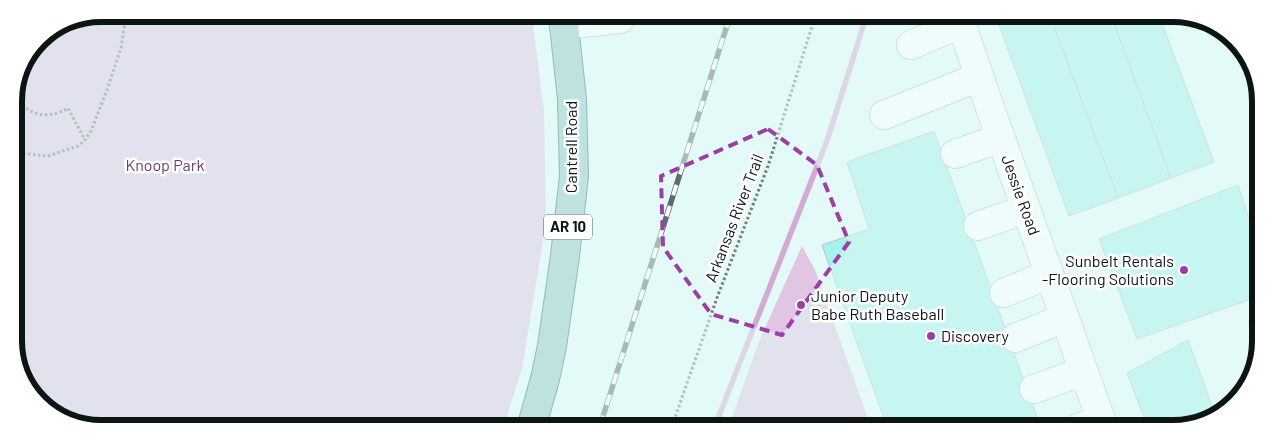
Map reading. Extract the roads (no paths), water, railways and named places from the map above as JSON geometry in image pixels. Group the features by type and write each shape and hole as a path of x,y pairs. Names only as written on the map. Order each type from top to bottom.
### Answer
{"main road":[{"name":"Cantrell Road","path":"534,420 552,346 574,176 572,99 564,22"}],"street":[{"path":"911,45 956,22"},
{"name":"Jessie Road","path":"961,22 1084,371 1093,419"},
{"path":"884,115 979,77"},
{"path":"955,154 1001,138"},
{"path":"978,226 1026,209"},
{"path":"1004,293 1049,274"},
{"path":"1015,338 1065,318"},
{"path":"1034,389 1084,371"}],"waterway":[{"path":"718,419 827,141 864,22"}],"railway":[{"path":"602,420 728,22"}],"place":[{"name":"Sunbelt Rentals -Flooring Solutions","path":"1184,270"},
{"name":"Junior Deputy Babe Ruth Baseball","path":"801,305"},
{"name":"Discovery","path":"931,336"}],"park label":[{"name":"Knoop Park","path":"165,165"}]}
